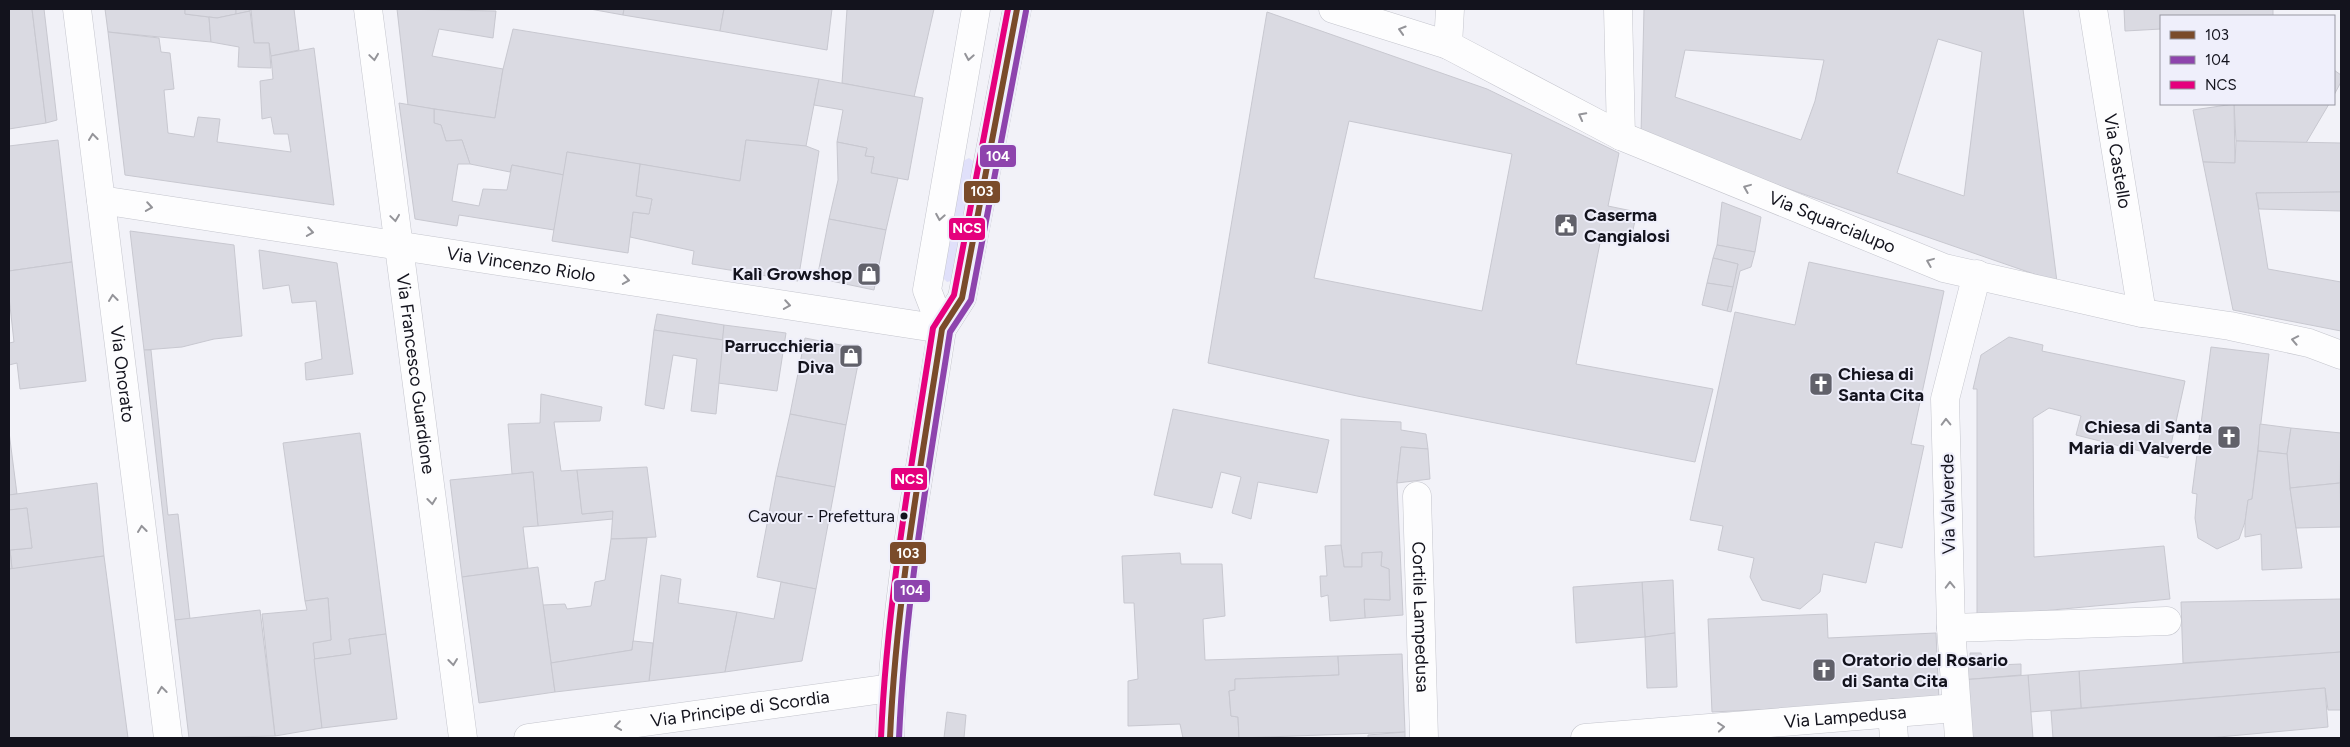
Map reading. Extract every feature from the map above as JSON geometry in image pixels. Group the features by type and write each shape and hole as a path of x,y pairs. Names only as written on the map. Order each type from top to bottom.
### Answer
{"street":[{"name":"Via Onorato","path":"77,9 168,738"},
{"name":"Via Francesco Guardione","path":"368,9 463,738"},
{"path":"942,329 927,290 976,9"},
{"path":"890,738 891,688 909,546 942,329 962,298 1017,9"},
{"name":"Via Squarcialupo","path":"1332,9 1448,45 1621,136 1944,268 2142,313 2309,343 2341,355"},
{"path":"1448,45 1450,9"},
{"path":"1618,9 1621,136"},
{"name":"Via Castello","path":"2093,9 2142,313"},
{"name":"Via Vincenzo Riolo","path":"101,200 942,329"},
{"name":"Via Valverde","path":"1959,738 1951,628 1945,399 1977,274"},
{"name":"Cortile Lampedusa","path":"1417,496 1424,738"},
{"path":"1951,628 2167,621"},
{"name":"Via Principe di Scordia","path":"528,738 891,688"},
{"name":"Via Lampedusa","path":"1585,738 1893,725 1956,708"}],"shaded area":[{"path":"969,158 978,165 954,280 947,282 942,277 963,161"}],"building":[{"path":"9,9 32,9 46,123 9,129"},
{"path":"32,9 44,9 57,120 46,123"},
{"path":"105,9 185,9 185,14 209,17 211,42 108,32"},
{"path":"185,9 236,9 236,14 217,18 185,14"},
{"path":"236,9 251,9 250,11 236,14"},
{"path":"251,9 294,9 299,50 271,56 269,43 254,43"},
{"path":"397,9 496,11 493,38 439,29 432,56 503,69 495,118 408,105"},
{"path":"590,9 624,9 623,15"},
{"path":"624,9 724,9 720,31 623,15"},
{"path":"724,9 832,9 827,50 720,31"},
{"path":"847,9 934,9 914,97 842,83"},
{"path":"1644,9 2023,9 2057,282 1783,187 1641,134","holes":["1938,39 1982,52 1964,196 1897,173","1685,50 1824,60 1815,101 1801,140 1675,97"]},
{"path":"2124,9 2273,9 2273,15 2160,15 2160,29 2125,31"},
{"path":"250,11 254,43 269,43 271,68 238,67 239,47 211,42 209,17 217,18"},
{"name":"Caserma Cangialosi","path":"1267,12 1487,89 1619,153 1608,206 1637,212 1630,243 1601,238 1576,364 1713,389 1695,462 1357,396 1208,363","holes":["1349,121 1512,154 1482,311 1314,278"]},
{"path":"513,29 819,79 806,146 746,140 740,181 567,152 564,175 512,165 510,172 470,164 462,140 446,141 441,125 434,123 434,109 495,118 503,69"},
{"path":"108,32 159,38 161,52 170,53 174,89 164,90 168,133 194,137 198,117 220,119 217,142 291,152 288,134 274,134 271,117 262,119 260,81 273,79 271,56 314,48 334,205 125,175"},
{"path":"2335,71 2341,75 2341,82 2335,93"},
{"path":"819,79 923,98 908,180 871,173 874,157 865,156 867,148 837,142 843,110 814,105"},
{"path":"399,103 434,109 434,123 441,125 446,141 462,140 470,164 458,164 452,201 479,206 483,189 507,190 512,165 564,175 554,230 459,215 457,226 415,219"},
{"path":"2234,105 2328,105 2306,143 2236,141"},
{"path":"2234,105 2235,163 2203,162 2193,110"},
{"path":"58,140 72,262 9,271 9,146"},
{"path":"746,140 806,146 819,151 798,281 692,264 694,251 630,237 633,212 649,214 652,199 636,196 640,164 740,181"},
{"path":"2236,141 2341,143 2341,192 2256,193 2268,269 2341,282 2341,331 2233,310 2203,162 2235,163"},
{"path":"837,142 867,148 865,156 874,157 871,173 898,178 886,230 829,219 838,180"},
{"path":"567,152 640,164 636,196 652,199 649,214 633,212 628,253 552,241"},
{"path":"2341,192 2341,211 2259,209 2256,193"},
{"path":"1722,202 1761,217 1755,252 1717,245"},
{"path":"829,219 886,230 874,290 817,278"},
{"path":"130,231 234,245 242,336 214,339 182,347 144,350"},
{"path":"1717,245 1755,252 1751,267 1740,271 1731,312 1727,311 1738,264 1713,258"},
{"path":"259,250 337,263 353,374 306,380 305,363 322,359 316,301 292,303 289,285 263,289"},
{"path":"1713,258 1738,264 1733,287 1707,283"},
{"path":"72,262 86,381 20,389 17,363 9,365 9,343 14,342 9,297 9,271"},
{"name":"Chiesa di Santa Cita","path":"1809,262 1944,291 1911,444 1924,446 1902,548 1875,542 1866,583 1823,574 1820,592 1800,609 1762,600 1750,577 1754,558 1718,550 1723,526 1690,520 1735,312 1795,325"},
{"path":"1707,283 1733,287 1727,311 1702,305"},
{"path":"657,314 724,325 723,340 654,330"},
{"path":"724,325 786,333 777,391 718,383"},
{"path":"654,330 723,340 716,414 691,411 697,359 673,355 664,409 645,405"},
{"path":"2009,337 2043,345 2042,351 2185,381 2168,458 2076,435 2081,416 2049,408 2033,418 2034,557 2164,546 2170,599 1977,617 1977,389 1973,389 1981,355"},
{"path":"805,338 861,349 846,425 790,414"},
{"name":"Chiesa di Santa Maria di Valverde","path":"2211,347 2269,354 2252,499 2248,500 2245,522 2239,539 2217,549 2198,538 2195,518 2197,494 2192,493"},
{"path":"144,350 151,350 168,515 178,514 190,619 175,620"},
{"path":"541,394 602,407 600,421 554,422 561,471 577,470 582,514 613,511 613,519 538,526 533,472 512,474 508,424 540,423"},
{"path":"1173,409 1329,440 1317,493 1258,482 1251,519 1232,513 1241,477 1221,472 1212,508 1154,495"},
{"path":"790,414 846,425 835,487 776,476"},
{"path":"1341,419 1401,422 1401,430 1426,434 1428,449 1401,447 1397,483 1403,615 1365,618 1364,599 1390,600 1389,569 1381,566 1382,552 1362,553 1362,567 1344,567 1341,545"},
{"path":"2260,424 2291,428 2287,454 2258,451"},
{"path":"2291,428 2341,433 2340,483 2290,488 2287,454"},
{"path":"9,432 17,494 9,495"},
{"path":"360,433 386,634 349,639 351,654 314,659 313,643 331,640 328,598 305,601 283,443"},
{"path":"1401,447 1428,449 1430,479 1397,483"},
{"path":"2258,451 2287,454 2302,568 2262,570 2261,534 2245,537 2248,500 2252,499"},
{"path":"647,467 656,537 611,539 613,511 582,514 577,470"},
{"path":"533,472 538,526 523,527 528,568 462,577 450,480"},
{"path":"776,476 835,487 816,589 757,577"},
{"path":"97,483 104,556 12,569 10,550 32,548 27,508 9,510 9,495"},
{"path":"2340,483 2341,527 2296,528 2290,488"},
{"path":"27,508 32,548 10,550 12,569 9,569 9,510"},
{"path":"647,538 632,650 551,663 543,605 565,604 567,609 591,606 595,582 605,580 611,539"},
{"path":"1341,545 1344,567 1362,567 1362,553 1382,552 1381,566 1389,569 1390,600 1364,599 1365,618 1330,621 1328,595 1321,597 1320,576 1327,576 1325,546"},
{"path":"1180,553 1181,564 1222,564 1225,616 1203,619 1205,660 1338,656 1339,675 1235,679 1235,690 1229,691 1231,716 1238,717 1239,738 1183,738 1180,724 1128,726 1128,681 1138,679 1134,603 1124,603 1122,556"},
{"path":"104,556 128,738 9,738 9,569"},
{"path":"538,567 555,692 479,703 462,577"},
{"path":"661,575 681,579 678,603 737,612 725,672 649,681"},
{"path":"1673,580 1675,633 1645,637 1642,582"},
{"path":"781,582 816,589 802,661 725,672 737,612 774,619"},
{"path":"1642,582 1645,637 1576,643 1573,587"},
{"path":"328,598 331,640 313,643 322,728 275,736 262,614 307,610 305,601"},
{"path":"2341,599 2341,652 2183,663 2181,602"},
{"path":"260,610 275,736 189,738 175,620"},
{"name":"Oratorio del Rosario di Santa Cita","path":"1827,614 1828,638 1936,633 1939,701 1712,712 1708,619"},
{"path":"1675,633 1677,687 1647,688 1645,637"},
{"path":"386,634 397,719 322,728 314,659 351,654 349,639"},
{"path":"633,641 653,643 649,681 555,692 551,663 632,650"},
{"path":"2341,652 2341,710 2328,710 2325,688 2081,708 2079,671"},
{"path":"1970,653 1981,653 1983,660 1997,658 1997,665 2021,664 2021,675 1961,680 1959,661 1970,661"},
{"path":"1402,654 1405,732 1239,738 1238,717 1231,716 1229,691 1235,690 1235,679 1339,675 1338,656"},
{"path":"2079,671 2081,708 2030,712 2028,675"},
{"path":"2028,675 2033,738 1967,738 1961,680"},
{"path":"2325,688 2328,727 2208,738 2053,738 2051,711"},
{"path":"947,712 966,715 964,738 944,738"},
{"path":"1405,732 1405,738 1368,738 1368,735"}],"transit line":[{"name":"NCS","path":"881,738 884,686 895,583 933,328 954,295 1008,9"},
{"name":"103","path":"890,738 893,686 904,584 942,329 962,298 1017,9"},
{"name":"104","path":"899,738 912,585 950,332 971,300 1026,11"}],"place":[{"name":"Caserma Cangialosi","path":"1566,225"},
{"name":"Kalì Growshop","path":"869,274"},
{"name":"Parrucchieria Diva","path":"851,356"},
{"name":"Chiesa di Santa Cita","path":"1821,384"},
{"name":"Chiesa di Santa Maria di Valverde","path":"2229,437"},
{"name":"Cavour - Prefettura","path":"904,516"},
{"name":"Oratorio del Rosario di Santa Cita","path":"1824,670"}]}
